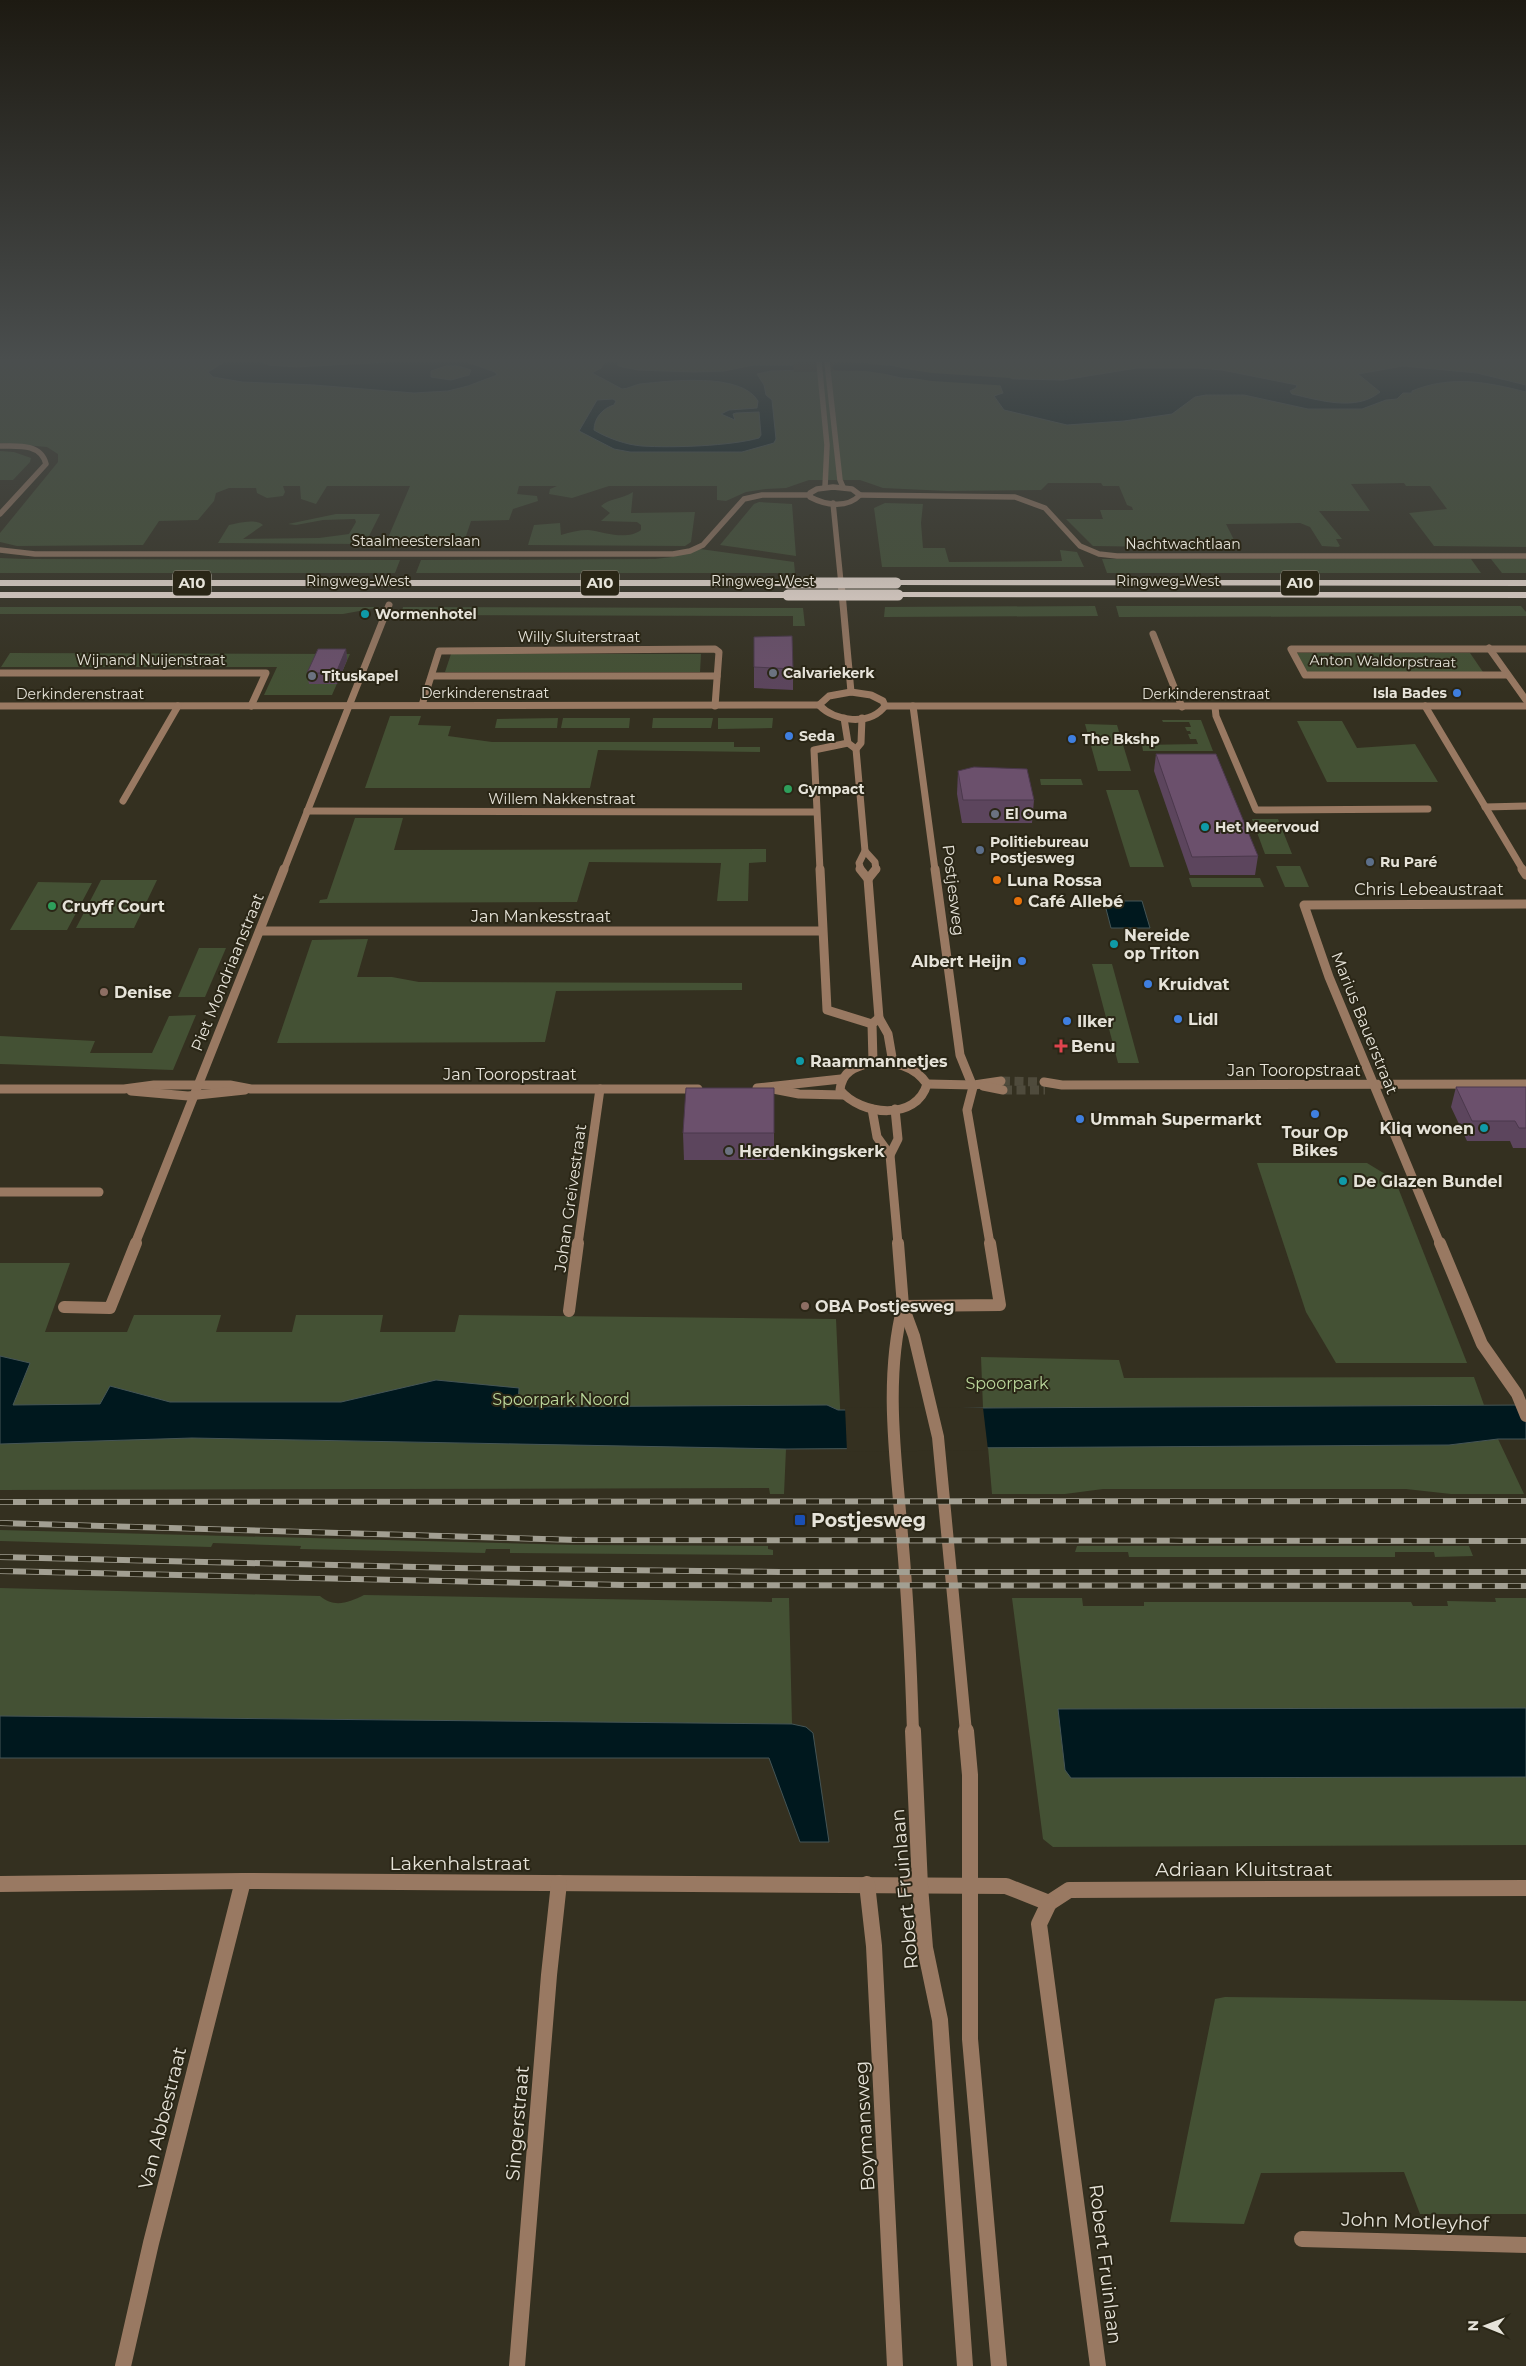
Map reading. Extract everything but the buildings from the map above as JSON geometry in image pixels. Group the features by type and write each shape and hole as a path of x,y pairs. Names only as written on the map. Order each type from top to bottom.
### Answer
{"highway":[{"name":"Ringweg-West","path":"0,583 1526,583"},
{"name":"Ringweg-West","path":"0,595 1526,596"}],"street":[{"path":"1,513 38,472"},
{"path":"825,487 826,472"},
{"path":"839,472 840,480 844,487"},
{"path":"825,487 844,487 855,490 860,495 854,501 833,503 817,501 810,495 814,490 825,487"},
{"name":"Staalmeesterslaan","path":"0,550 36,554 673,554 690,551 703,545 744,499 762,495 810,495"},
{"name":"Nachtwachtlaan","path":"860,495 1015,497 1045,508 1080,546 1099,554 1117,556 1526,556"},
{"path":"833,503 851,692"},
{"name":"Piet Mondriaanstraat","path":"64,1307 110,1308 389,605"},
{"path":"1153,634 1182,706"},
{"name":"Anton Waldorpstraat","path":"1507,675 1305,675 1291,648 1526,649"},
{"path":"1489,648 1526,700"},
{"name":"Willy Sluiterstraat","path":"422,705 439,651 715,649 719,652 715,706"},
{"name":"Wijnand Nuijenstraat","path":"0,673 266,673 252,706"},
{"path":"432,676 717,676"},
{"path":"851,692 871,694 883,702 885,706 878,714 862,718 844,718 823,711 819,705 828,696 851,692"},
{"name":"Derkinderenstraat","path":"0,706 819,705"},
{"path":"123,802 178,706"},
{"name":"Derkinderenstraat","path":"885,706 1526,706"},
{"name":"Postjesweg","path":"913,706 960,1055 963,1065 974,1085"},
{"path":"1425,706 1526,875"},
{"path":"1215,707 1216,716 1256,810 1428,808"},
{"path":"844,718 848,743 856,749"},
{"path":"862,718 860,743 856,749 865,851 875,862 876,870 868,878"},
{"path":"848,743 814,750 827,1010 875,1021 886,1026 893,1063"},
{"path":"1485,807 1526,806"},
{"name":"Willem Nakkenstraat","path":"307,811 816,812"},
{"path":"865,851 858,862 858,866 868,878 875,1021 873,1062"},
{"name":"Chris Lebeaustraat","path":"1332,904 1526,904"},
{"name":"Marius Bauerstraat","path":"1332,904 1304,905 1329,976 1482,1344 1517,1394 1526,1416"},
{"name":"Jan Mankesstraat","path":"260,931 822,931"},
{"path":"843,1095 839,1084 841,1079 852,1068 873,1062 893,1063 919,1073 927,1084"},
{"path":"769,1088 793,1083 841,1079"},
{"path":"927,1084 1002,1086"},
{"path":"750,1088 769,1088 798,1094 843,1095 858,1105 872,1109 895,1110 920,1100 924,1095 927,1084"},
{"name":"Jan Tooropstraat","path":"1044,1086 1526,1084"},
{"path":"903,1306 1000,1305 968,1110 974,1096 974,1085"},
{"name":"Jan Tooropstraat","path":"0,1089 124,1090 147,1095 196,1090 226,1094 251,1089 710,1089"},
{"name":"Johan Greivestraat","path":"569,1311 600,1089"},
{"path":"872,1109 877,1137 890,1155"},
{"path":"895,1110 898,1138 890,1155 903,1306 914,1336 933,1408 940,1458 970,1775 968,1886 970,2039 999,2366"},
{"path":"0,1192 99,1192"},
{"name":"Robert Fruinlaan","path":"903,1306 895,1338 892,1407 908,1608 920,1886 925,1948 940,2020 965,2366"},
{"name":"Lakenhalstraat","path":"0,1884 243,1881 968,1886"},
{"name":"Van Abbestraat","path":"123,2366 151,2243 243,1881"},
{"name":"Singerstraat","path":"517,2366 549,1975 560,1884"},
{"name":"Boymansweg","path":"867,1884 874,1946 895,2366"},
{"path":"968,1886 1006,1886 1049,1903"},
{"name":"Adriaan Kluitstraat","path":"1049,1903 1069,1890 1526,1888"},
{"name":"Robert Fruinlaan","path":"1049,1903 1042,1912 1039,1924 1098,2366"},
{"name":"John Motleyhof","path":"1302,2239 1526,2245"}],"green space":[{"path":"0,472 20,472 13,480 0,480"},
{"path":"49,472 1526,472 1526,547 1434,546 1409,513 1447,509 1430,486 1406,486 1404,483 1351,484 1370,511 1319,511 1342,539 1336,539 1340,546 1338,547 1322,546 1310,527 1300,523 1226,524 1237,546 1235,548 1093,546 1066,519 1103,519 1100,510 1133,510 1132,507 1127,505 1119,486 1103,486 1101,483 1048,483 1041,490 947,491 883,488 860,480 809,480 786,488 746,492 726,501 717,500 717,486 609,486 572,498 549,494 550,489 557,486 519,486 517,494 537,496 538,501 513,509 509,520 471,521 463,545 385,545 410,486 327,486 316,504 301,499 300,486 283,486 285,492 283,496 267,498 257,493 256,488 229,488 216,493 214,501 198,520 159,521 143,545 17,546 0,542 0,533"},
{"path":"633,492 631,513 695,512 691,542 685,546 528,545 534,525 560,523 561,535 574,531 588,530 615,535 629,535 641,530 641,525 637,522 601,521 610,513 601,506 604,503"},
{"path":"759,502 792,504 796,556 720,545 754,504"},
{"path":"885,503 923,504 921,523 923,548 945,548 949,562 1062,561 1060,550 1077,552 1084,567 882,567 874,508"},
{"path":"336,514 380,514 366,542 363,544 218,543 229,525 246,522 255,522 263,525 243,539 319,538 349,534 356,522 355,519 323,520 296,525 288,524"},
{"path":"700,549 794,562 795,573 416,573 421,560 655,559 672,557"},
{"path":"0,558 400,560 395,573 0,573"},
{"path":"1102,559 1471,559 1481,573 1107,573"},
{"path":"1491,559 1526,559 1526,573 1502,573"},
{"path":"1095,606 1098,616 884,617 885,607"},
{"path":"1116,606 1521,606 1526,612 1526,616 1119,617"},
{"path":"0,607 381,607 343,614 0,614"},
{"path":"403,607 803,608 805,626 793,626 793,616 401,615"},
{"path":"10,653 350,654 332,695 264,695 277,667 1,667"},
{"path":"1296,653 1470,653 1483,672 1307,672"},
{"path":"451,654 701,654 700,672 445,672"},
{"path":"390,716 421,716 418,725 451,726 448,736 492,742 734,742 734,747 760,747 760,752 598,750 590,788 365,788"},
{"path":"558,718 557,728 495,728 497,719"},
{"path":"563,718 630,718 629,728 561,728"},
{"path":"653,718 713,718 711,728 652,728"},
{"path":"718,718 773,718 772,728 718,729"},
{"path":"1162,720 1201,720 1213,751 1143,751 1142,745 1198,744 1196,739 1190,739 1188,734 1191,734 1190,731 1187,731 1185,727 1191,727 1189,722 1163,722"},
{"path":"1297,721 1342,721 1357,748 1415,744 1438,782 1327,782"},
{"path":"1085,724 1117,725 1131,771 1098,771"},
{"path":"1040,779 1081,779 1083,785 1041,785"},
{"path":"1106,790 1138,790 1164,867 1130,867"},
{"path":"355,818 403,818 394,850 766,849 766,862 749,863 748,901 717,901 721,863 589,862 577,902 319,903 320,900 327,899"},
{"path":"1252,819 1278,819 1292,854 1265,854"},
{"path":"1276,866 1300,866 1309,887 1285,887"},
{"path":"1189,878 1260,878 1264,887 1192,887"},
{"path":"101,880 157,880 134,928 76,928"},
{"name":"Cruyff Court","path":"38,882 92,883 67,930 10,930"},
{"path":"368,939 357,977 392,977 419,982 742,983 742,990 556,991 545,1042 277,1043 312,940"},
{"path":"199,948 226,948 205,997 178,997"},
{"path":"1092,964 1112,964 1139,1063 1118,1063"},
{"path":"196,1015 173,1070 0,1064 0,1036 95,1041 90,1053 152,1053 169,1016"},
{"path":"1257,1163 1367,1163 1395,1180 1467,1363 1336,1363 1306,1312"},
{"name":"Spoorpark Noord","path":"0,1263 70,1263 45,1332 127,1332 134,1315 221,1315 216,1332 292,1332 296,1315 383,1315 380,1332 455,1332 459,1315 836,1319 842,1449 786,1449 784,1494 770,1494 769,1488 0,1490"},
{"name":"Spoorpark","path":"981,1357 1119,1360 1124,1378 1474,1377 1484,1405 983,1408"},
{"path":"1498,1439 1524,1494 1451,1494 1406,1489 1103,1489 1065,1494 992,1494 988,1447 1449,1445"},
{"path":"0,1530 576,1545 768,1546 768,1549 773,1550 773,1555 510,1553 510,1549 486,1549 485,1553 300,1549 301,1546 213,1543 211,1547 0,1541"},
{"path":"1077,1546 1469,1546 1473,1556 1435,1557 1434,1552 1395,1552 1395,1557 1129,1557 1128,1552 1075,1552"},
{"path":"0,1588 320,1596 325,1600 336,1603 347,1602 364,1595 772,1602 772,1598 789,1598 792,1724 0,1716"},
{"path":"1012,1598 1082,1598 1083,1606 1144,1606 1144,1602 1411,1602 1413,1606 1448,1606 1447,1601 1496,1602 1495,1598 1526,1598 1526,1708 1058,1710 1071,1778 1526,1777 1526,1845 1053,1847 1043,1839"},
{"path":"1225,1997 1526,2001 1526,2214 1420,2214 1404,2172 1261,2173 1244,2224 1170,2222 1215,1999"}],"water":[{"path":"1104,901 1142,901 1150,928 1111,928"},
{"path":"0,1356 30,1363 13,1405 100,1404 110,1386 170,1402 341,1402 436,1380 519,1388 518,1407 827,1405 838,1410 891,1410 1526,1405 1526,1439 1498,1439 1449,1445 786,1449 192,1438 0,1444"},
{"path":"1526,1708 1526,1777 1071,1778 1065,1770 1058,1709"},
{"path":"0,1716 792,1724 806,1727 813,1733 829,1842 800,1842 769,1758 0,1758"}],"pier":[{"path":"845,1407 983,1408 988,1450 847,1452"}],"tunnel":[{"path":"1001,1081 1044,1082"},
{"path":"1003,1090 1045,1090"}],"railway":[{"path":"0,1502 1526,1501"},
{"path":"0,1523 577,1540 1526,1541"},
{"path":"0,1557 457,1568 780,1572 1526,1572"},
{"path":"0,1571 624,1585 1526,1586"}],"place":[{"name":"Wormenhotel","path":"365,614"},
{"name":"Calvariekerk","path":"773,673"},
{"name":"Tituskapel","path":"312,676"},
{"name":"Isla Bades","path":"1457,693"},
{"name":"Seda","path":"789,736"},
{"name":"The Bkshp","path":"1072,739"},
{"name":"Gympact","path":"788,789"},
{"name":"El Ouma","path":"995,814"},
{"name":"Het Meervoud","path":"1205,827"},
{"name":"Politiebureau Postjesweg","path":"980,850"},
{"name":"Ru Paré","path":"1370,862"},
{"name":"Luna Rossa","path":"997,880"},
{"name":"Café Allebé","path":"1018,901"},
{"name":"Cruyff Court","path":"52,906"},
{"name":"Nereide op Triton","path":"1114,944"},
{"name":"Albert Heijn","path":"1022,961"},
{"name":"Kruidvat","path":"1148,984"},
{"name":"Denise","path":"104,992"},
{"name":"Lidl","path":"1178,1019"},
{"name":"Ilker","path":"1067,1021"},
{"name":"Benu","path":"1061,1046"},
{"name":"Raammannetjes","path":"800,1061"},
{"name":"Tour Op Bikes","path":"1315,1114"},
{"name":"Ummah Supermarkt","path":"1080,1119"},
{"name":"Kliq wonen","path":"1484,1128"},
{"name":"Herdenkingskerk","path":"729,1151"},
{"name":"De Glazen Bundel","path":"1343,1181"},
{"name":"OBA Postjesweg","path":"805,1306"},
{"name":"Postjesweg","path":"800,1520"}]}
